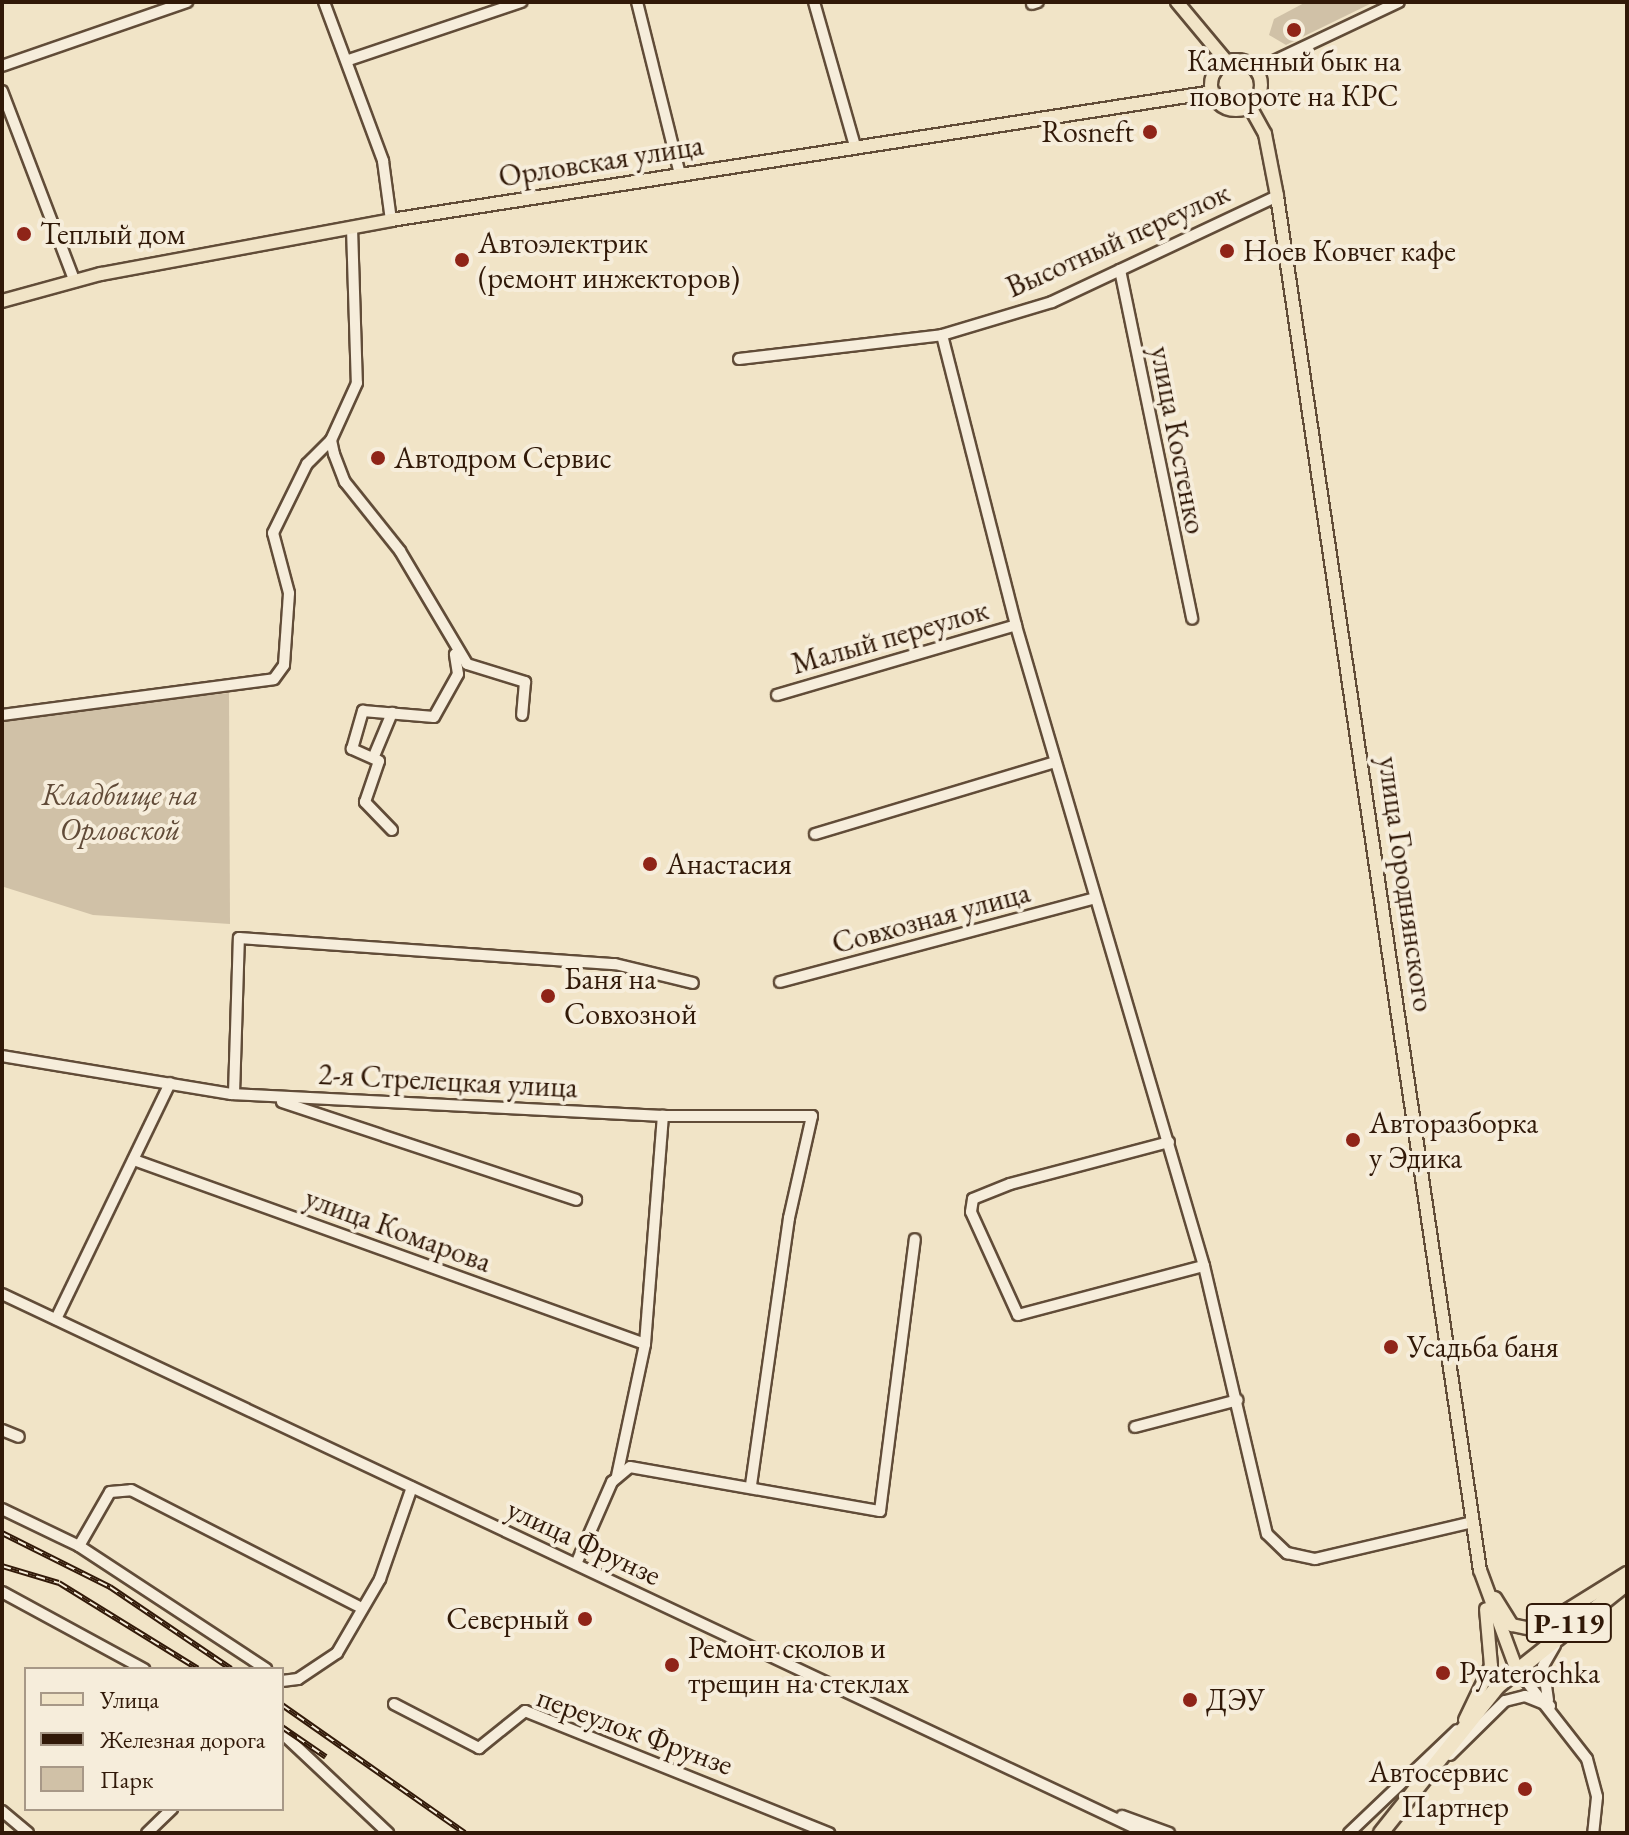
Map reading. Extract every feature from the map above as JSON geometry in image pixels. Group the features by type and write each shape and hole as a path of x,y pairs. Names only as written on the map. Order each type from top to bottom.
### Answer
{"highway":[{"name":"Р-119","path":"1381,1833 1461,1726 1516,1668 1627,1583"}],"main road":[{"path":"1177,2 1227,62 1255,70 1261,88 1249,105 1225,107 1213,92 1215,72 1227,62"},
{"name":"Орловская улица","path":"2,301 75,282 334,231 356,231 391,220 1213,92"},
{"name":"улица Городнянского","path":"1249,105 1265,134 1277,196 1480,1570 1516,1668"},
{"path":"1480,1570 1507,1620 1525,1630 1556,1621 1627,1573"},
{"path":"1461,1726 1491,1666 1480,1570"}],"street":[{"path":"2,66 187,2"},
{"path":"324,2 349,60 383,161 391,220"},
{"path":"349,60 521,2"},
{"path":"637,2 680,174"},
{"path":"814,2 855,146"},
{"path":"1255,70 1399,2"},
{"path":"3,95 75,282"},
{"name":"Высотный переулок","path":"739,359 942,335 1052,302 1277,196"},
{"path":"334,231 353,252"},
{"path":"2,715 274,679 284,665 289,593 273,533 307,464 331,440 357,383 353,252 356,231"},
{"name":"улица Костенко","path":"1120,270 1192,619"},
{"path":"942,335 1016,625 1093,899 1204,1266 1238,1400 1267,1534 1300,1558 1473,1522"},
{"path":"331,440 345,482 400,551 472,669"},
{"name":"Малый переулок","path":"777,695 1016,625"},
{"path":"392,830 365,802 379,766 374,756 352,747 363,711 372,707 392,713 434,717 458,674 453,641"},
{"path":"458,674 472,669 522,679 522,715"},
{"path":"374,756 392,713"},
{"path":"815,834 1055,762"},
{"name":"Совхозная улица","path":"780,982 1093,899"},
{"path":"231,1094 239,938 615,964 693,983"},
{"name":"2-я Стрелецкая улица","path":"2,1056 299,1105 576,1200"},
{"path":"56,1319 170,1083"},
{"name":"2-я Стрелецкая улица","path":"231,1094 663,1116 812,1116 789,1218 751,1486"},
{"path":"576,1564 617,1476 645,1344 663,1116"},
{"path":"1169,1142 973,1199 971,1212 1018,1315 1204,1266"},
{"name":"улица Комарова","path":"134,1160 645,1344"},
{"path":"617,1476 635,1468 880,1511 915,1239"},
{"name":"улица Фрунзе","path":"2,1294 1146,1833"},
{"path":"1135,1427 1238,1400"},
{"path":"2,1430 19,1437"},
{"path":"284,1681 298,1679 337,1653 358,1606 380,1579 412,1487"},
{"path":"79,1546 110,1492 131,1490 358,1606"},
{"path":"2,1509 79,1546 263,1667"},
{"path":"1550,1706 1542,1676 1547,1655 1627,1591"},
{"path":"2,1592 140,1667"},
{"path":"1516,1668 1550,1706 1594,1777 1593,1833"},
{"path":"1401,1806 1505,1701 1525,1696 1550,1706"},
{"name":"переулок Фрунзе","path":"394,1704 479,1748 525,1711 829,1833"},
{"path":"1349,1833 1392,1788 1461,1726"},
{"path":"284,1735 388,1833"},
{"path":"1094,1808 1169,1833"},
{"path":"2,1811 28,1833"},
{"path":"147,1833 170,1811"}],"green space":[{"path":"1306,2 1374,2 1286,45 1269,35 1274,19"},
{"name":"Кладбище на Орловской","path":"229,693 230,924 93,915 4,887 2,716"}],"railway":[{"path":"2,1533 110,1587 228,1667"},
{"path":"2,1566 59,1583 195,1667"},
{"path":"284,1706 465,1833"},
{"path":"284,1728 326,1757"}],"place":[{"name":"Каменный бык на повороте на КРС","path":"1294,30"},
{"name":"Rosneft","path":"1150,132"},
{"name":"Теплый дом","path":"24,234"},
{"name":"Ноев Ковчег кафе","path":"1227,251"},
{"name":"Автоэлектрик (ремонт инжекторов)","path":"462,260"},
{"name":"Автодром Сервис","path":"378,458"},
{"name":"Анастасия","path":"650,864"},
{"name":"Баня на Совхозной","path":"548,996"},
{"name":"Авторазборка у Эдика","path":"1353,1140"},
{"name":"Усадьба баня","path":"1391,1347"},
{"name":"Северный","path":"585,1619"},
{"name":"Ремонт сколов и трещин на стеклах","path":"672,1665"},
{"name":"Pyaterochka","path":"1443,1673"},
{"name":"ДЭУ","path":"1190,1700"},
{"name":"Автосервис Партнер","path":"1525,1789"}]}
